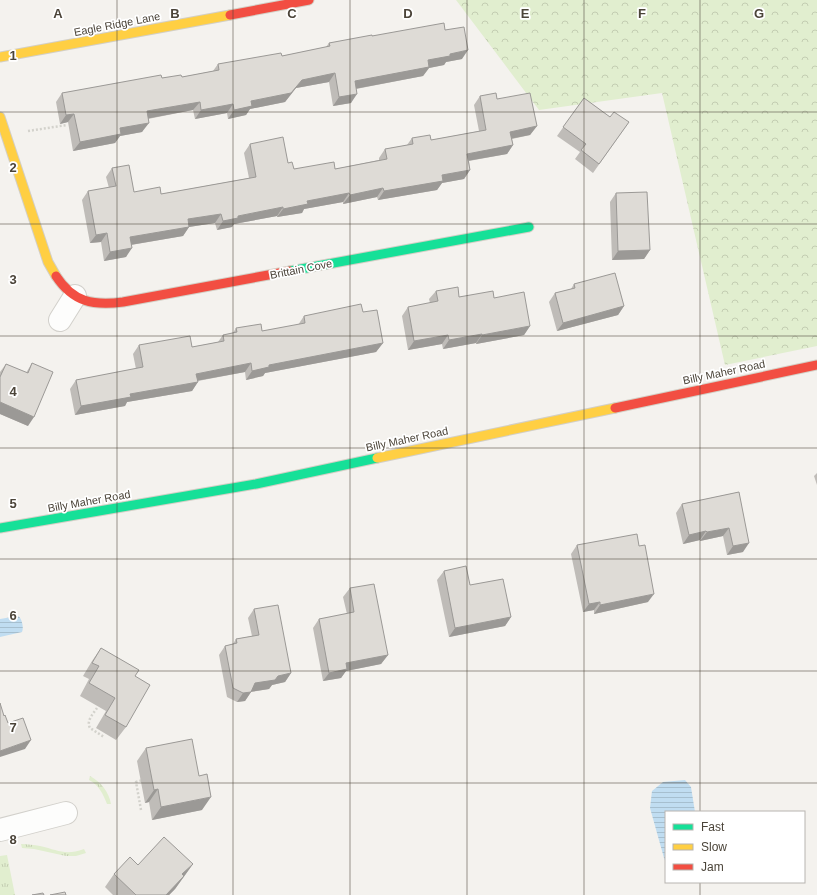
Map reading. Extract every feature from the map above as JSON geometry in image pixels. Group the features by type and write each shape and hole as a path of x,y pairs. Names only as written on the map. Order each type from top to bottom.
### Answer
{"street":[{"name":"Eagle Ridge Lane","path":"0,58 309,0"},
{"name":"Brittain Cove","path":"0,117 48,262 61,283 75,296 88,302 102,304 123,302 529,227"},
{"path":"60,320 75,296"},
{"name":"Billy Maher Road","path":"0,528 256,484 817,365"},
{"path":"0,830 66,813"}],"path":[{"path":"22,132 67,125"},
{"path":"97,708 89,722 89,726 104,737"},
{"path":"141,810 136,782 143,780"}],"green space":[{"path":"456,0 817,0 817,346 725,365 662,93 539,110"},
{"path":"90,776 98,781 104,788 111,804 107,804 98,787 89,780"},
{"path":"21,844 29,844 66,852 84,849 86,853 76,856 66,856 22,848"},
{"path":"7,855 15,895 0,895 0,856"}],"water":[{"path":"18,616 22,623 22,632 0,637 0,619"},
{"path":"685,780 691,787 695,811 665,811 665,860 650,808 652,791 663,782"}],"building":[{"path":"444,23 445,30 464,27 468,50 450,54 450,56 428,60 429,67 355,81 357,94 339,97 335,73 302,80 291,93 251,101 252,106 234,110 233,104 201,110 200,102 147,111 149,123 120,128 121,134 80,142 74,114 66,115 62,93 161,75 162,78 181,75 182,77 219,70 218,64 281,53 282,56 330,46 329,43"},
{"path":"496,93 497,99 530,93 537,126 510,132 513,145 467,154 470,170 442,175 443,181 384,191 383,188 350,195 349,193 307,201 308,204 283,209 283,207 238,216 238,218 223,221 221,214 188,219 189,227 130,237 132,248 110,252 107,233 96,235 88,191 116,186 112,168 129,165 134,192 160,187 161,194 256,177 250,144 283,137 288,163 292,162 294,169 334,162 335,169 387,159 385,149 413,144 412,138 430,135 431,140 486,130 480,96"},
{"path":"584,98 610,117 614,112 629,122 599,164 581,150 586,144 563,127"},
{"path":"647,192 650,250 618,251 616,193"},
{"path":"615,273 624,306 563,323 555,293 575,288 574,284"},
{"path":"458,287 459,297 493,291 494,298 524,292 530,326 449,340 448,335 414,341 408,307 438,301 436,291"},
{"path":"361,304 363,312 377,310 383,343 269,365 269,367 252,371 251,363 196,374 198,382 130,394 131,397 81,406 76,380 143,367 139,345 190,336 192,347 224,341 223,335 237,332 236,328 261,324 262,331 305,323 304,316"},
{"path":"32,363 53,372 34,417 0,402 0,377 6,364 28,373"},
{"path":"739,492 749,543 733,546 729,528 689,535 682,504"},
{"path":"637,534 639,546 645,545 654,594 600,605 600,602 589,604 577,545"},
{"path":"466,566 470,585 503,579 511,617 455,628 444,571"},
{"path":"374,584 388,655 346,663 347,669 329,673 319,619 354,612 350,588"},
{"path":"278,605 291,673 278,676 275,680 255,683 251,692 243,693 233,688 225,646 237,643 236,639 259,635 254,609"},
{"path":"101,648 139,670 135,676 150,685 126,727 105,715 115,698 89,683 99,666 92,663"},
{"path":"0,703 8,723 23,718 31,740 0,751"},
{"path":"192,739 199,776 207,774 211,797 161,807 158,789 154,790 146,748"},
{"path":"164,837 193,864 182,874 184,876 166,895 136,895 114,874 130,857 138,865"},
{"path":"65,892 66,895 50,895"},
{"path":"43,893 44,895 32,895"}],"traffic: fast":[{"path":"290,271 529,227"},
{"path":"0,528 256,484 377,458"}],"traffic: slow":[{"path":"0,57 230,15"},
{"path":"0,117 48,262 56,276"},
{"path":"377,458 615,408"}],"traffic: jam":[{"path":"230,15 309,0"},
{"path":"56,276 69,292 77,297 93,302 112,303 290,271"},
{"path":"615,408 817,365"}]}
